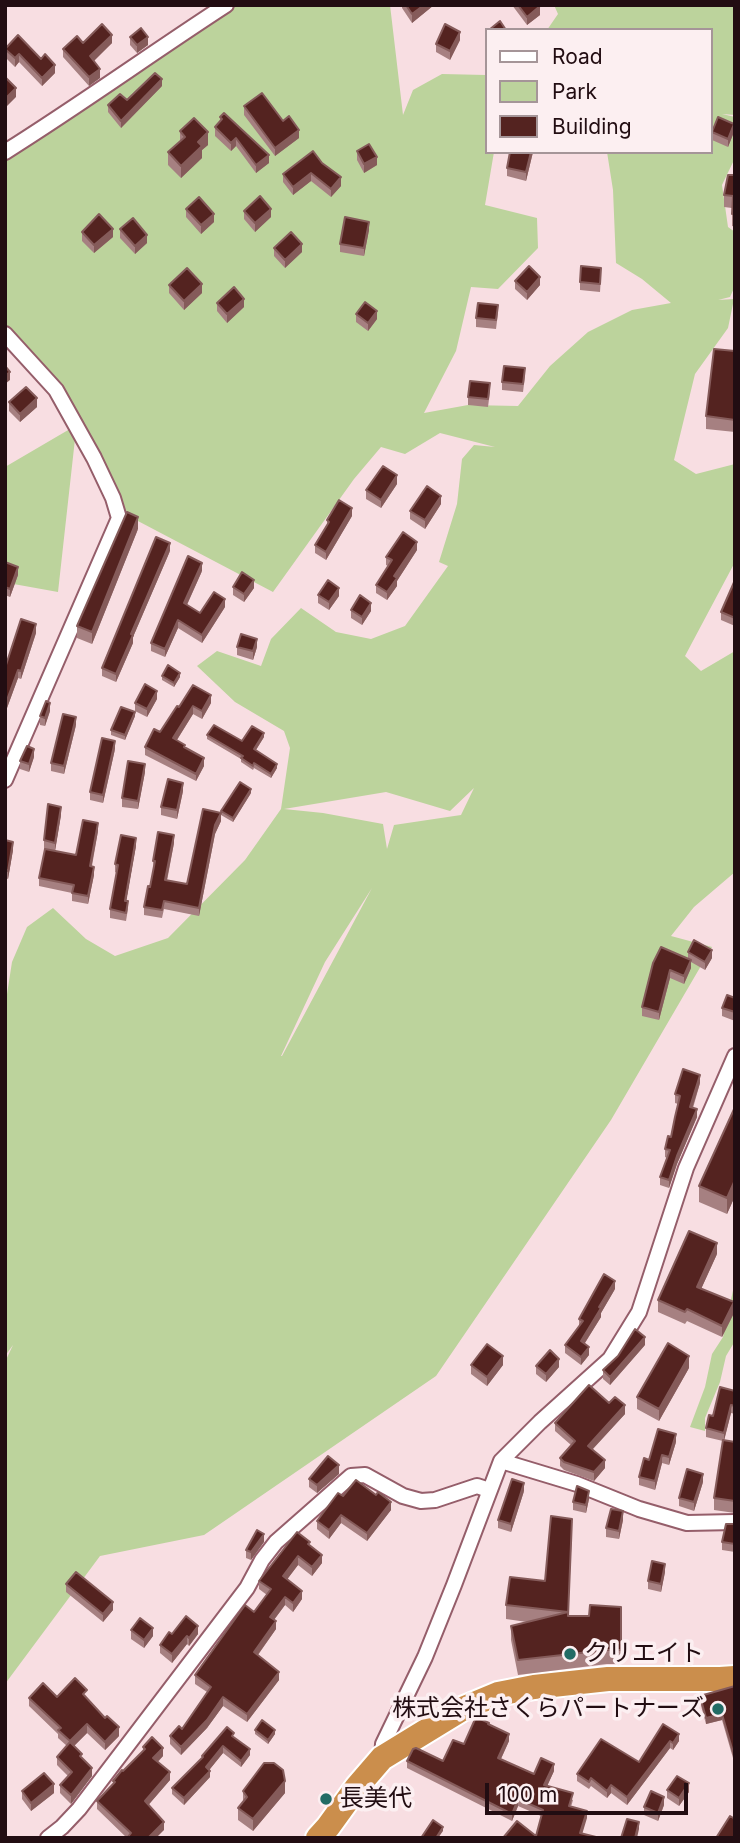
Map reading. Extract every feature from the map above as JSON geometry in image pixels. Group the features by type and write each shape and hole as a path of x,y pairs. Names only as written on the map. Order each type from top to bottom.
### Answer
{"highway":[{"path":"318,1838 356,1787 383,1758 462,1709 498,1694 608,1679 735,1678"}],"street":[{"path":"5,152 73,110 226,5"},
{"path":"5,334 57,390 94,458 113,498 119,518 5,780"},
{"path":"383,1758 383,1744 430,1645 501,1461 610,1359 639,1312 686,1168 735,1056"},
{"path":"501,1461 577,1484 687,1523 735,1522"},
{"path":"48,1838 79,1809 247,1588 262,1560 276,1542 351,1476 365,1475 403,1496 421,1501 435,1500 477,1486 489,1490"}],"green space":[{"path":"238,5 390,5 403,115 413,90 442,74 484,75 484,154 494,154 485,205 537,218 538,248 498,289 471,287 456,351 424,413 468,405 518,406 550,366 588,332 632,310 671,303 642,279 616,263 613,190 607,154 712,154 712,28 548,28 558,14 554,5 735,5 735,115 722,114 735,117 735,158 722,185 728,227 735,232 735,286 730,297 718,300 734,299 728,328 695,374 674,460 696,474 735,464 735,562 685,656 701,671 735,651 735,872 694,907 671,936 712,947 611,1120 436,1376 204,1535 100,1556 5,1684 5,1362 13,1345 5,1356 5,1007 12,962 27,927 53,908 86,939 115,956 168,938 245,860 281,809 290,748 284,731 235,702 197,666 217,651 261,666 271,639 301,608 336,632 371,639 405,626 448,566 439,562 457,504 462,459 474,445 495,447 440,433 405,454 381,447 354,479 273,592 117,510 76,430 58,592 5,584 5,467 75,426 5,332 5,157","holes":["474,788 461,815 394,825 387,849 383,824 284,809 386,792 450,811","372,888 282,1056 325,962"]},
{"path":"735,1281 735,1341 726,1356 720,1382 705,1418 705,1431 690,1427 705,1387 712,1354 723,1337"}],"building":[{"path":"406,5 424,5 412,14"},
{"path":"518,5 539,5 540,6 527,17"},
{"path":"500,21 505,28 491,28"},
{"path":"102,24 112,35 90,56 100,69 89,77 63,49 77,36 83,43"},
{"path":"445,24 460,32 450,51 436,44"},
{"path":"141,28 148,37 137,45 130,37"},
{"path":"18,35 41,59 45,54 55,65 42,78 19,54 15,58 5,49"},
{"path":"155,73 162,79 121,121 108,105 120,94 127,100"},
{"path":"5,79 16,88 5,99"},
{"path":"262,93 283,121 289,116 299,130 275,148 244,106"},
{"path":"224,113 269,155 256,165 236,138 231,143 215,127"},
{"path":"718,117 734,124 728,139 712,132"},
{"path":"194,118 208,132 198,142 202,146 181,166 168,152 185,137 180,131"},
{"path":"369,144 377,157 364,164 357,151"},
{"path":"313,151 322,163 341,177 331,189 311,173 293,187 283,174"},
{"path":"510,154 530,154 526,172 507,168"},
{"path":"728,175 735,175 735,214 732,214 733,196 724,195"},
{"path":"260,196 271,209 255,223 244,211"},
{"path":"199,197 214,214 201,225 186,209"},
{"path":"99,214 113,229 94,245 82,232"},
{"path":"345,217 369,222 364,248 340,244"},
{"path":"133,218 147,235 135,246 120,229"},
{"path":"291,232 302,244 285,260 274,248"},
{"path":"529,266 540,277 527,292 515,281"},
{"path":"581,266 601,268 600,284 580,282"},
{"path":"187,268 202,284 184,301 169,285"},
{"path":"234,287 244,299 227,314 217,303"},
{"path":"365,302 377,311 368,323 356,314"},
{"path":"478,303 498,305 496,320 476,318"},
{"path":"714,349 735,351 735,420 706,416"},
{"path":"504,366 525,368 523,384 502,382"},
{"path":"470,381 490,383 488,399 468,397"},
{"path":"26,387 37,398 20,414 9,402"},
{"path":"383,466 397,475 381,500 366,490"},
{"path":"427,486 441,496 425,520 410,511"},
{"path":"339,500 352,508 326,552 315,545"},
{"path":"127,512 138,517 92,632 77,626"},
{"path":"403,532 417,542 394,576 397,578 387,592 376,585 392,560 386,557"},
{"path":"156,537 170,543 116,674 102,668"},
{"path":"188,556 202,563 184,603 200,613 214,592 225,599 202,635 178,620 165,649 151,643"},
{"path":"5,562 18,567 10,589 5,587"},
{"path":"242,572 254,580 244,594 233,587"},
{"path":"328,580 339,588 329,602 318,595"},
{"path":"735,580 735,618 721,612"},
{"path":"360,595 371,603 362,617 351,610"},
{"path":"21,619 36,624 21,671 18,670 7,700 5,668"},
{"path":"241,634 257,639 253,651 237,647"},
{"path":"168,665 180,673 174,683 162,676"},
{"path":"145,684 157,691 147,709 135,703"},
{"path":"193,685 211,695 202,711 193,706 173,738 204,758 196,774 145,747 154,729 160,732"},
{"path":"46,701 50,703 45,718 40,716"},
{"path":"121,707 135,712 125,735 111,730"},
{"path":"63,714 76,717 64,766 51,763"},
{"path":"214,725 242,741 252,726 264,733 254,749 277,764 271,774 254,763 253,766 241,758 243,756 207,735"},
{"path":"102,738 115,741 103,795 90,792"},
{"path":"27,746 34,749 29,764 20,761"},
{"path":"128,761 145,764 138,801 122,798"},
{"path":"168,779 183,783 177,810 161,807"},
{"path":"240,782 251,789 233,818 221,811"},
{"path":"48,804 61,807 55,843 44,840"},
{"path":"203,809 221,813 215,825 199,908 164,901 162,910 144,907 155,861 158,832 174,835 165,880 187,884"},
{"path":"83,820 98,823 88,896 72,893 74,885 39,878 45,849 76,855"},
{"path":"121,835 136,838 125,901 128,901 126,913 110,909"},
{"path":"5,840 13,842 8,871 5,870"},
{"path":"694,940 712,950 705,962 688,952"},
{"path":"661,947 691,960 684,976 670,970 659,1012 642,1007 653,963"},
{"path":"727,995 735,998 735,1012 722,1008"},
{"path":"683,1069 700,1075 690,1107 697,1109 669,1180 660,1177 670,1150 665,1149 668,1136 671,1137 680,1096 675,1094"},
{"path":"735,1107 735,1180 727,1198 699,1186"},
{"path":"689,1231 717,1243 697,1287 734,1302 722,1326 687,1309 685,1312 658,1300"},
{"path":"604,1274 615,1281 581,1341 589,1347 581,1357 565,1345 583,1321 579,1319"},
{"path":"635,1329 645,1337 610,1377 603,1370 618,1356"},
{"path":"668,1343 689,1356 659,1409 637,1397"},
{"path":"487,1344 503,1356 487,1377 471,1365"},
{"path":"550,1350 559,1359 546,1374 536,1366"},
{"path":"589,1385 609,1403 615,1397 625,1405 588,1446 605,1460 594,1472 564,1462 560,1458 575,1441 555,1423"},
{"path":"720,1387 735,1391 735,1406 731,1405 724,1433 706,1428 709,1415 713,1416"},
{"path":"658,1429 676,1434 669,1457 662,1455 655,1481 639,1477 644,1458 649,1460"},
{"path":"723,1440 735,1442 735,1501 714,1498"},
{"path":"328,1456 339,1465 317,1485 309,1479"},
{"path":"687,1469 703,1474 694,1502 679,1498"},
{"path":"512,1479 524,1483 511,1524 498,1520"},
{"path":"356,1480 391,1502 367,1533 341,1515 329,1530 317,1521 338,1493 343,1496"},
{"path":"577,1486 589,1491 586,1505 573,1502"},
{"path":"611,1509 623,1511 619,1531 606,1528"},
{"path":"551,1516 572,1519 568,1616 589,1616 590,1605 621,1607 621,1650 518,1660 511,1626 568,1612 506,1605 510,1577 545,1581"},
{"path":"726,1524 735,1524 735,1544 722,1542"},
{"path":"257,1530 264,1534 251,1552 246,1550"},
{"path":"297,1532 322,1555 312,1567 298,1556 283,1576 302,1591 293,1603 285,1597 270,1617 276,1621 254,1652 279,1672 247,1714 223,1697 207,1720 181,1747 170,1736 179,1726 182,1729 211,1687 195,1675 245,1605 254,1612 271,1589 259,1581"},
{"path":"652,1561 665,1564 661,1584 648,1581"},
{"path":"76,1572 113,1602 103,1614 66,1584"},
{"path":"186,1616 198,1626 172,1654 160,1645"},
{"path":"140,1618 153,1628 144,1640 131,1630"},
{"path":"75,1678 87,1690 83,1694 105,1718 107,1716 119,1727 105,1742 87,1724 70,1741 58,1730 61,1728 29,1698 43,1683 57,1697"},
{"path":"735,1686 735,1759 722,1714 706,1718 700,1696"},
{"path":"476,1717 509,1734 498,1758 534,1774 541,1758 554,1764 544,1785 573,1793 569,1806 587,1811 580,1833 600,1838 503,1838 517,1821 536,1836 543,1810 518,1799 512,1814 407,1761 416,1748 443,1761 453,1740 464,1744"},
{"path":"262,1720 275,1730 268,1740 255,1730"},
{"path":"663,1724 679,1734 673,1743 670,1741 627,1797 611,1785 607,1791 591,1778 589,1782 577,1774 601,1739 639,1762"},
{"path":"227,1727 234,1733 232,1736 250,1749 241,1761 223,1746 206,1767 210,1771 184,1798 172,1788 203,1757"},
{"path":"152,1737 163,1748 153,1758 170,1772 145,1801 164,1822 148,1838 127,1838 131,1833 97,1801 122,1770 145,1749 143,1747"},
{"path":"70,1742 92,1768 71,1795 60,1785 72,1772 57,1757"},
{"path":"264,1763 274,1763 283,1770 285,1781 253,1819 238,1808 247,1797 243,1791"},
{"path":"44,1773 54,1784 31,1803 22,1791"},
{"path":"677,1776 689,1783 679,1798 667,1790"},
{"path":"651,1791 664,1797 658,1813 644,1807"},
{"path":"730,1816 735,1819 735,1838 716,1838"},
{"path":"627,1819 639,1822 635,1838 621,1838"},
{"path":"433,1820 443,1827 436,1838 421,1838"}],"place":[{"name":"クリエイト","path":"570,1654"},
{"name":"株式会社さくらパートナーズ","path":"718,1709"},
{"name":"長美代","path":"326,1799"}]}
